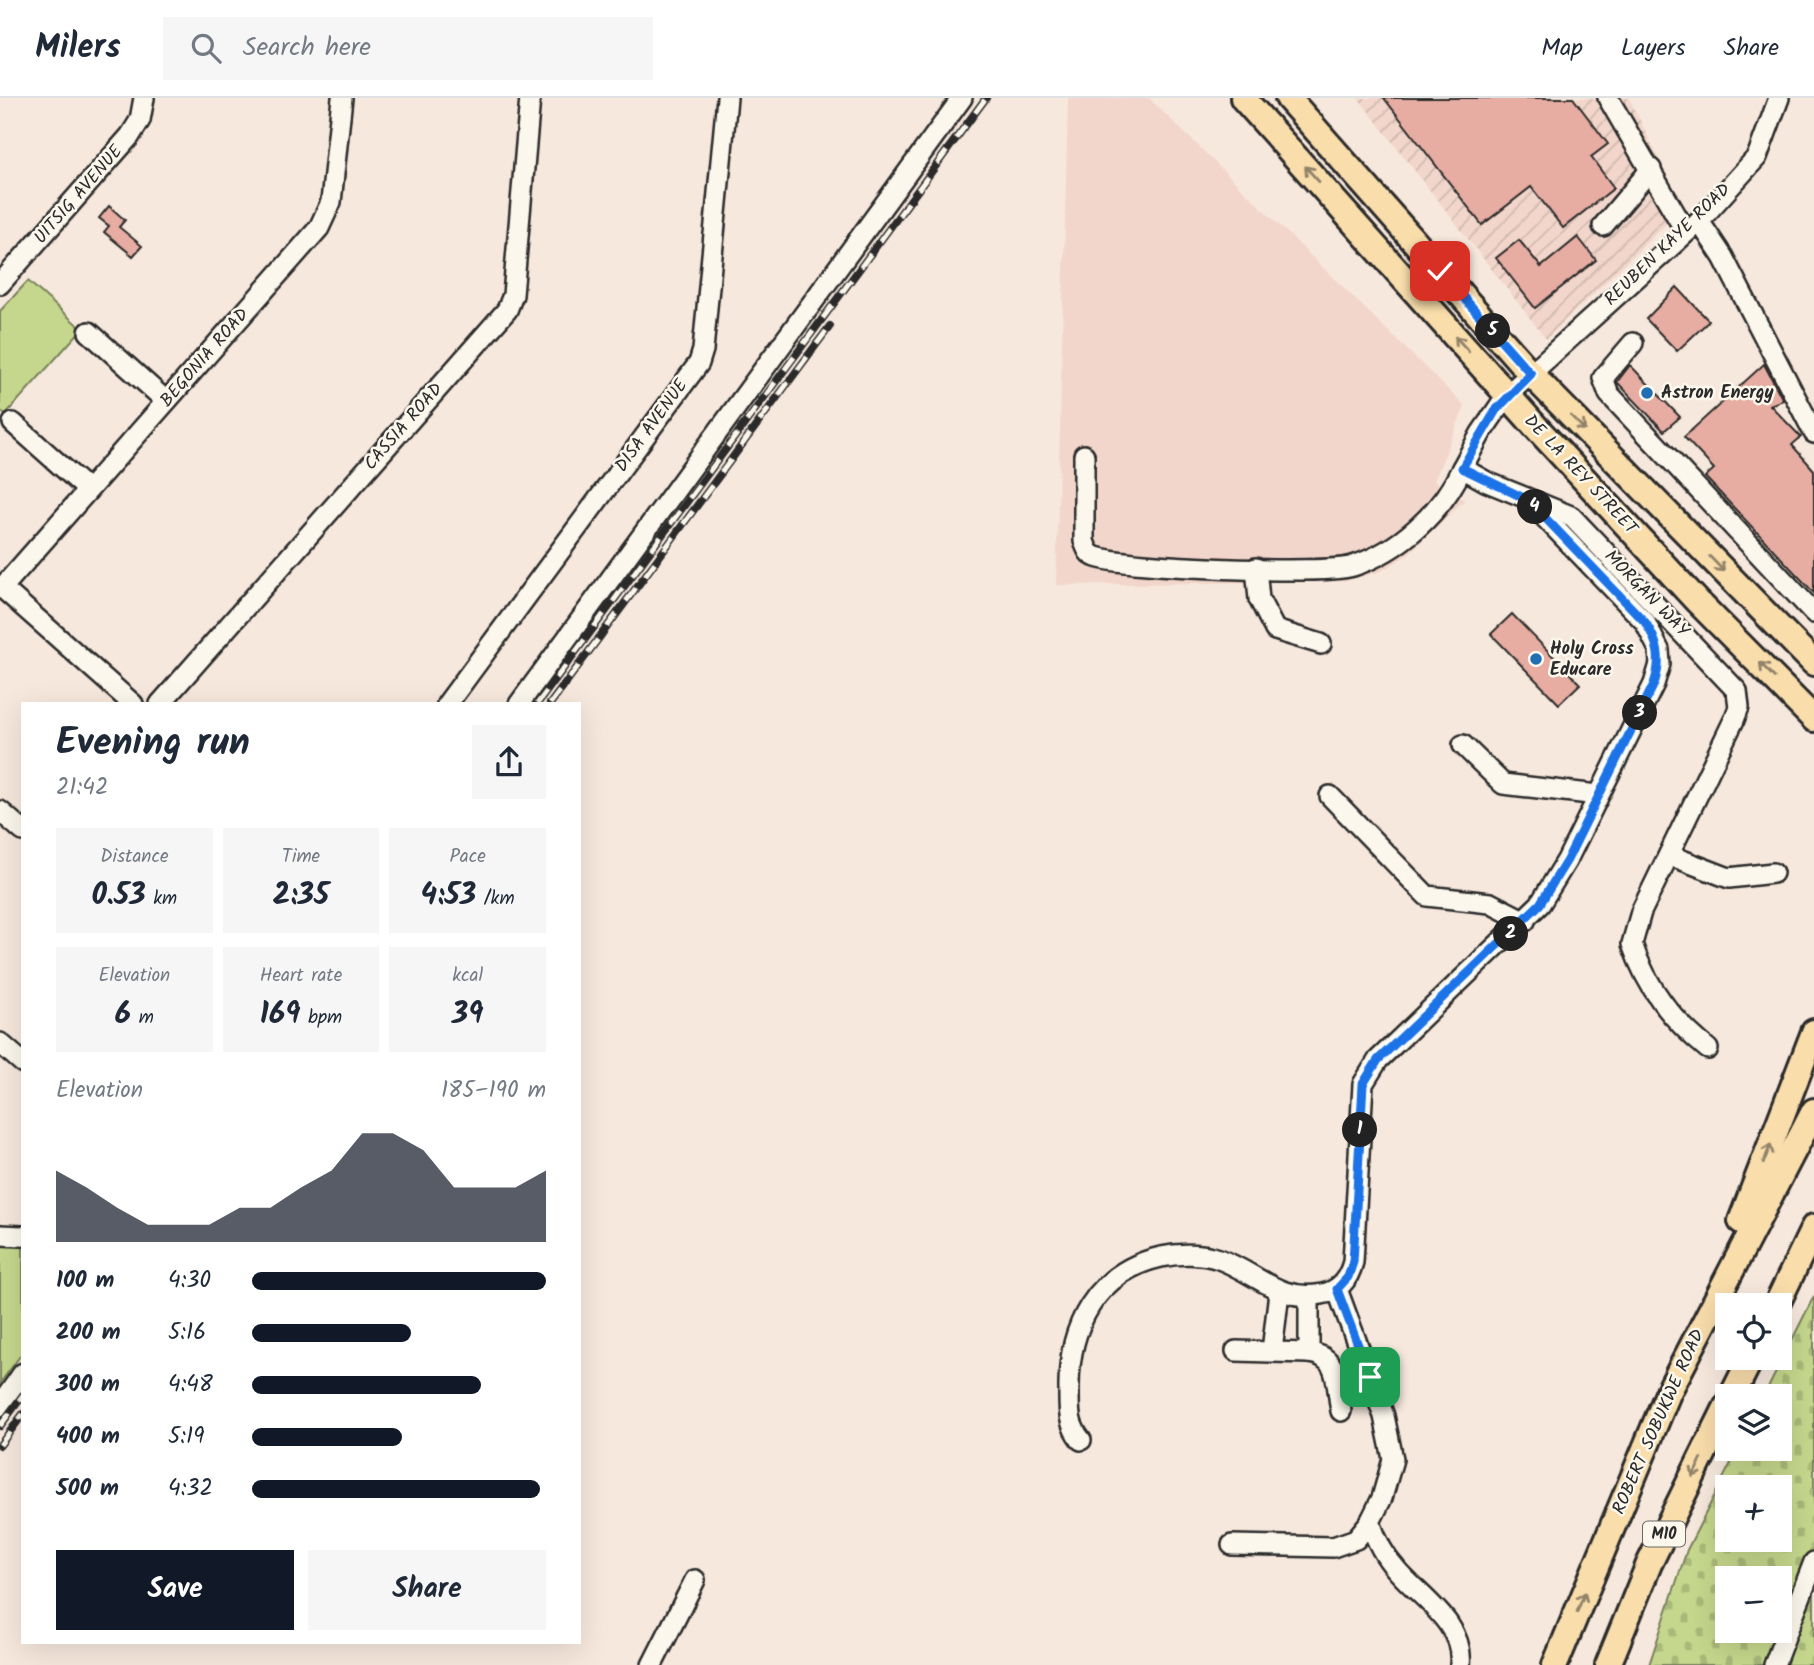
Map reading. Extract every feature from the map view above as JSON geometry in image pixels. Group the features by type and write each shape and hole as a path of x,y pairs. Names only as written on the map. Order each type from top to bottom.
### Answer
{"main road":[{"name":"DE LA REY STREET","path":"1243,98 1507,396 1697,601 1814,719"},
{"name":"DE LA REY STREET","path":"1288,98 1531,374 1814,663"},
{"path":"1698,1332 1814,1032"},
{"name":"ROBERT SOBUKWE ROAD","path":"1555,1665 1645,1446 1698,1332 1814,1111"},
{"path":"1782,1293 1814,1227"},
{"name":"M10","path":"1608,1665 1649,1564 1715,1430"}],"street":[{"name":"UITSIG AVENUE","path":"0,284 130,136 140,120 144,98"},
{"name":"BEGONIA ROAD","path":"1,587 327,217 342,98"},
{"name":"CASSIA ROAD","path":"162,702 507,310 513,295 530,98"},
{"name":"DISA AVENUE","path":"448,702 699,363 703,350 727,98"},
{"path":"520,702 962,98"},
{"path":"1608,98 1651,169 1692,226 1723,257 1813,427"},
{"name":"REUBEN KAYE ROAD","path":"1507,396 1692,226 1757,157 1774,119 1779,98"},
{"path":"1603,226 1651,169"},
{"path":"89,332 166,401"},
{"path":"1633,344 1604,378 1609,394 1814,613"},
{"path":"1084,455 1084,541 1088,553 1109,560 1139,563 1256,568 1350,567 1377,556 1400,542 1424,520 1453,488 1481,433 1507,396"},
{"path":"13,423 88,490"},
{"name":"MORGAN WAY","path":"1462,468 1528,500 1560,509 1572,516 1737,691 1739,707 1734,720 1641,912 1632,944 1658,1000 1686,1032 1707,1049"},
{"path":"1081,1440 1070,1424 1069,1374 1072,1342 1090,1305 1117,1277 1160,1257 1198,1255 1235,1266 1279,1292 1309,1297 1337,1289 1348,1277 1353,1262 1363,1084 1366,1076 1378,1060 1540,904 1567,860 1654,684 1660,664 1659,650 1645,622 1528,500"},
{"path":"1256,568 1259,600 1275,630 1321,644"},
{"path":"1,587 131,702"},
{"path":"1463,745 1503,784 1598,795"},
{"path":"1330,796 1427,895 1490,903 1525,921"},
{"path":"0,811 21,829"},
{"path":"1669,855 1729,878 1773,873"},
{"path":"0,1043 21,1061"},
{"path":"0,1235 21,1236"},
{"path":"1232,1545 1341,1546 1356,1539 1370,1522 1391,1470 1393,1450 1384,1416 1337,1289"},
{"path":"1272,1352 1279,1292"},
{"path":"1309,1297 1309,1353"},
{"path":"1236,1351 1322,1354 1330,1362 1341,1411"},
{"path":"0,1406 21,1376"},
{"path":"1370,1522 1384,1554 1451,1629 1459,1645 1460,1665"},
{"path":"1774,1665 1814,1562"},
{"path":"652,1665 695,1580"}],"shaded area":[{"path":"1068,98 1149,98 1465,406 1434,481 1465,500 1407,555 1382,571 1345,581 1056,585"},
{"path":"1358,98 1629,98 1683,208 1546,339"}],"green space":[{"path":"28,281 82,329 5,415 0,410 0,311"},
{"path":"0,1244 21,1247 21,1355 0,1383"},
{"path":"1814,1296 1814,1665 1649,1665 1687,1550 1715,1495 1715,1552 1792,1552 1792,1475 1725,1475 1732,1461 1792,1461 1792,1384 1770,1384 1777,1370 1792,1370 1792,1340"}],"building":[{"path":"1384,98 1573,98 1608,144 1591,157 1614,188 1563,228 1531,187 1482,225"},
{"path":"109,206 125,220 119,227 142,246 133,256 104,232 109,226 99,218"},
{"path":"1578,237 1596,260 1535,308 1496,258 1519,240 1541,267"},
{"path":"1677,287 1709,321 1677,351 1646,319"},
{"path":"1764,364 1783,400 1770,405 1801,437 1792,445 1814,470 1814,593 1705,477 1714,469 1684,437"},
{"path":"1630,365 1680,417 1664,431 1617,382"},
{"name":"Holy Cross Educare","path":"1512,614 1580,684 1559,704 1491,634"}],"railway":[{"path":"538,702 986,98"},
{"path":"551,702 830,326"},
{"path":"0,1426 21,1398"},
{"path":"0,1445 21,1417"}],"place":[{"name":"Astron Energy","path":"1647,393"},
{"name":"Holy Cross Educare","path":"1536,659"}],"route":[{"path":"1370,1377 1337,1289 1348,1277 1353,1262 1363,1084 1366,1076 1378,1060 1540,904 1567,860 1654,684 1660,664 1659,650 1645,622 1528,500 1462,468 1496,410 1531,374 1440,271"}]}
